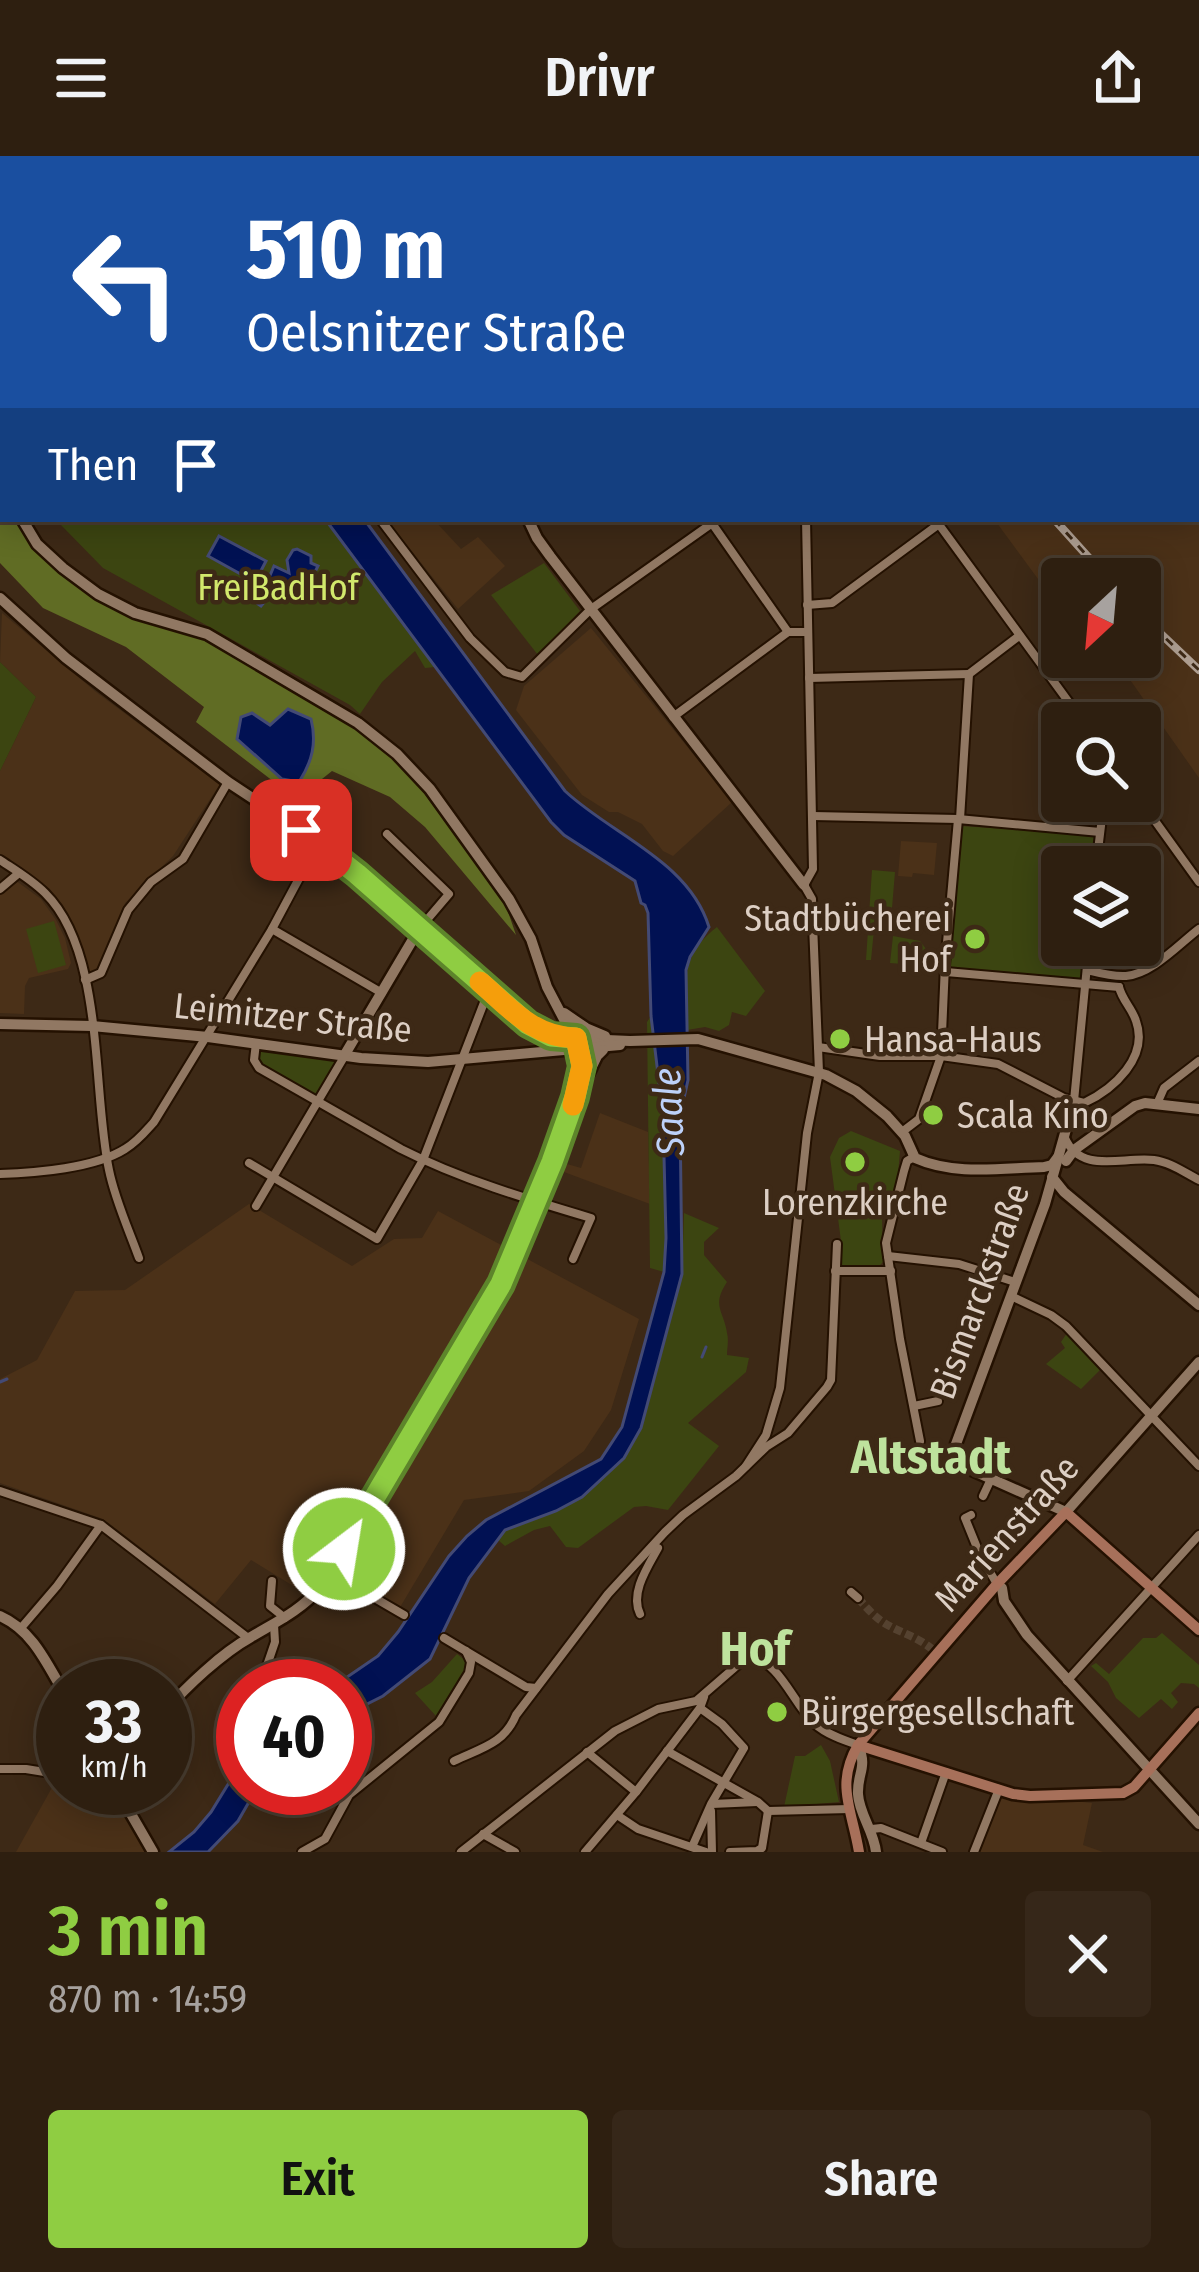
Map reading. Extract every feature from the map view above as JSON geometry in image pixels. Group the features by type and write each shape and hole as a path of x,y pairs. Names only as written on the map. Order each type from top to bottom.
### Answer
{"main road":[{"name":"Marienstraße","path":"858,1745 935,1652 1066,1512"},
{"path":"1066,1512 1199,1630"},
{"path":"859,1852 855,1805 844,1782 858,1745 1030,1796 1126,1792 1199,1713"}],"street":[{"path":"24,522 37,544 98,594 135,613 207,634 358,723 430,789 509,899 578,1044 581,1074 570,1115"},
{"path":"382,522 470,638 510,676 522,677 591,609 710,522"},
{"path":"529,522 812,898 819,1072 807,1133 780,1388 766,1436 746,1466"},
{"path":"714,522 788,632"},
{"path":"804,885 813,869 806,522"},
{"path":"807,605 832,603 937,522 1068,702"},
{"path":"0,598 66,658 228,782 318,842 541,1032 578,1044"},
{"path":"673,717 788,632 808,632"},
{"path":"809,678 969,674 1019,636"},
{"path":"969,674 941,1056 918,1121 902,1132 918,1160 955,1169 1008,1168 1051,1175 1070,1197 1199,1305"},
{"path":"85,980 101,974 128,910 151,882 183,860 228,782"},
{"path":"813,816 959,819 1100,832"},
{"path":"1098,846 1101,822"},
{"path":"1156,822 1199,883"},
{"path":"256,1205 419,929 448,893 387,833"},
{"path":"0,1174 66,1167 122,1152 154,1122 272,929 318,842"},
{"path":"0,860 47,894 74,940 92,1026 109,1174 139,1258"},
{"path":"0,889 20,873"},
{"path":"272,929 382,993"},
{"path":"1087,970 1123,976 1149,967 1199,929"},
{"path":"1074,1101 1087,966"},
{"path":"946,972 1118,987"},
{"path":"818,1047 880,1056 941,1056 1010,1068 1074,1101 1091,1100 1120,1077 1137,1054 1136,1018 1118,987 1123,976"},
{"path":"249,1162 377,1239 423,1160 485,1000 484,985"},
{"path":"192,1687 248,1638 280,1622 316,1593 501,1284 597,1056 615,1043 578,1024 554,1000"},
{"name":"Leimitzer Straße","path":"0,1024 92,1026 428,1062 578,1044 692,1039 819,1072 865,1096 902,1132"},
{"path":"256,1043 254,1060 259,1068 423,1160 591,1219 573,1259"},
{"path":"1157,1104 1164,1088 1199,1061"},
{"name":"Bismarckstraße","path":"991,1479 963,1466 956,1456 956,1444 1045,1204 1051,1175 1066,1150 1074,1101"},
{"path":"1066,1150 1135,1106 1199,1109"},
{"path":"1066,1150 1099,1162 1156,1160 1199,1180"},
{"path":"914,1157 907,1161 886,1243 920,1441"},
{"path":"1045,1204 1053,1194 1070,1197"},
{"path":"454,1761 509,1732 516,1715 608,1594 675,1522 788,1432 827,1387 837,1244"},
{"path":"888,1256 958,1264 1012,1289 1058,1320 1199,1466"},
{"path":"835,1271 892,1270"},
{"name":"Marienstraße","path":"1066,1512 1199,1362"},
{"path":"914,1406 938,1401"},
{"path":"983,1496 991,1479 1066,1512"},
{"path":"0,1491 101,1525 248,1638"},
{"path":"971,1515 965,1518 971,1534 1011,1613 1195,1819"},
{"path":"640,1614 638,1592 675,1522"},
{"path":"21,1628 101,1525"},
{"path":"1067,1681 1199,1535"},
{"path":"330,1572 404,1615"},
{"path":"269,1659 280,1622 270,1606 272,1581"},
{"path":"984,1604 998,1603 1011,1613"},
{"path":"0,1616 21,1628 44,1659"},
{"path":"444,1638 526,1687 538,1688"},
{"path":"302,1852 328,1834 346,1798 442,1717 471,1669 466,1651"},
{"path":"461,1852 623,1726 704,1696 744,1657 762,1660 815,1724 858,1745"},
{"path":"585,1852 636,1792 700,1708 704,1696"},
{"path":"692,1847 744,1748 700,1708"},
{"path":"667,1751 768,1810 855,1805 872,1829 876,1852"},
{"path":"587,1752 636,1792"},
{"path":"0,1769 36,1770"},
{"path":"921,1843 946,1772"},
{"path":"974,1852 999,1789"},
{"path":"711,1804 758,1802"},
{"path":"617,1815 638,1829 709,1852 711,1804"},
{"path":"730,1852 759,1850 768,1810"},
{"path":"132,1815 153,1852"},
{"path":"872,1829 881,1828 942,1852"},
{"path":"483,1834 515,1852"}],"shaded area":[{"path":"388,522 436,522 461,549 478,537 505,566 458,609"},
{"path":"996,522 1199,522 1199,778 1161,724 1161,702 1146,702 1129,678 1161,678 1161,558 1041,558 1041,583"},
{"path":"2,613 96,692 220,784 173,856 125,903 98,971 89,975 73,928 50,889 0,854 0,771 36,697 0,662"},
{"path":"591,628 732,802 673,856 663,851 642,824 582,795 516,710 524,686"},
{"path":"901,841 937,843 934,875 898,876"},
{"path":"15,880 41,899 56,920 71,963 68,969 29,978 24,1014 0,1013 0,894"},
{"path":"600,1113 648,1132 650,1204 564,1172 567,1164 581,1168"},
{"path":"249,1204 352,1266 394,1239 422,1238 438,1211 639,1319 611,1410 584,1451 529,1491 464,1500 396,1614 318,1570 303,1592 251,1560 215,1604 103,1519 0,1483 0,1379 37,1360 75,1291 125,1290"},
{"path":"1000,1793 1092,1803 1083,1845 1103,1852 977,1852"},
{"path":"37,1815 123,1815 147,1852 16,1852"}],"green space":[{"path":"0,522 19,522 33,546 111,607 207,639 366,734 421,789 505,903 516,935 425,827 390,797 332,771 302,795 282,788 196,722 204,707 126,647 43,608 0,563"},
{"name":"FreiBadHof","path":"327,522 435,667 425,668 415,651 382,682 360,714 103,568 60,524"},
{"path":"544,563 580,611 538,655 491,595"},
{"path":"0,662 36,697 0,771"},
{"path":"961,826 1094,835 1093,846 1041,846 1041,966 1084,966 1083,979 949,967"},
{"path":"872,870 895,872 891,920 875,919 871,960 866,960"},
{"path":"54,921 66,965 38,973 26,929"},
{"path":"717,927 765,991 746,1016 732,1012 729,1025 719,1031 687,1030 690,961"},
{"path":"893,936 920,941 932,957 940,958 939,967 890,963"},
{"path":"651,1016 663,1144 664,1272 650,1268 647,1022"},
{"path":"257,1044 343,1055 317,1099 263,1070 257,1061"},
{"path":"851,1131 900,1151 889,1216 882,1216 883,1262 878,1267 840,1266 830,1157 839,1138"},
{"path":"684,1213 719,1228 704,1242 704,1255 727,1282 719,1303 728,1336 727,1355 749,1358 746,1372 688,1423 719,1446 668,1510 634,1507 578,1548 566,1547 550,1526 505,1546 498,1540 505,1530 556,1511 624,1458 641,1428 682,1275"},
{"path":"1067,1333 1102,1368 1081,1389 1046,1364 1065,1348 1061,1342"},
{"path":"1162,1633 1199,1665 1199,1688 1181,1683 1171,1693 1178,1702 1172,1709 1161,1699 1139,1718 1091,1666 1096,1663 1109,1674 1143,1638"},
{"path":"457,1654 466,1661 464,1671 436,1716 415,1693"},
{"path":"821,1745 830,1761 839,1802 784,1807 795,1756 805,1756"}],"water":[{"name":"Saale","path":"327,522 366,522 565,791 685,884 709,927 686,970 688,1080 680,1116 682,1274 641,1428 624,1458 582,1497 505,1530 469,1578 430,1659 372,1702 372,1660 467,1536 486,1520 601,1459 622,1427 664,1272 663,1116 651,1016 648,913 635,881 564,835"},
{"path":"219,536 266,561 255,582 208,556"},
{"path":"297,549 318,566 310,582 298,580 287,601 269,590 266,600 258,604 274,566 289,573 287,560"},
{"path":"288,709 311,719 313,728 312,752 299,782 282,779 237,739 241,717 252,713 270,725"},
{"path":"216,1804 216,1815 241,1815 208,1852 169,1852 194,1832"}],"waterway":[{"path":"702,1357 706,1347"},
{"path":"0,1382 7,1379"}],"tunnel":[{"path":"858,1598 880,1620 933,1650"}],"railway":[{"path":"1057,522 1089,558"},
{"path":"1161,634 1199,670"}],"slow traffic":[{"path":"480,982 541,1032 576,1038 582,1066 573,1105"}],"place":[{"name":"Stadtbücherei Hof","path":"975,939"},
{"name":"Hansa-Haus","path":"840,1039"},
{"name":"Scala Kino","path":"933,1115"},
{"name":"Lorenzkirche","path":"855,1162"},
{"name":"Bürgergesellschaft","path":"777,1712"}],"district":[{"name":"Altstadt","path":"931,1456"},
{"name":"Hof","path":"755,1648"}],"route":[{"path":"301,830 528,1024 551,1036 576,1038 582,1066 570,1115 501,1284 344,1549"}]}
